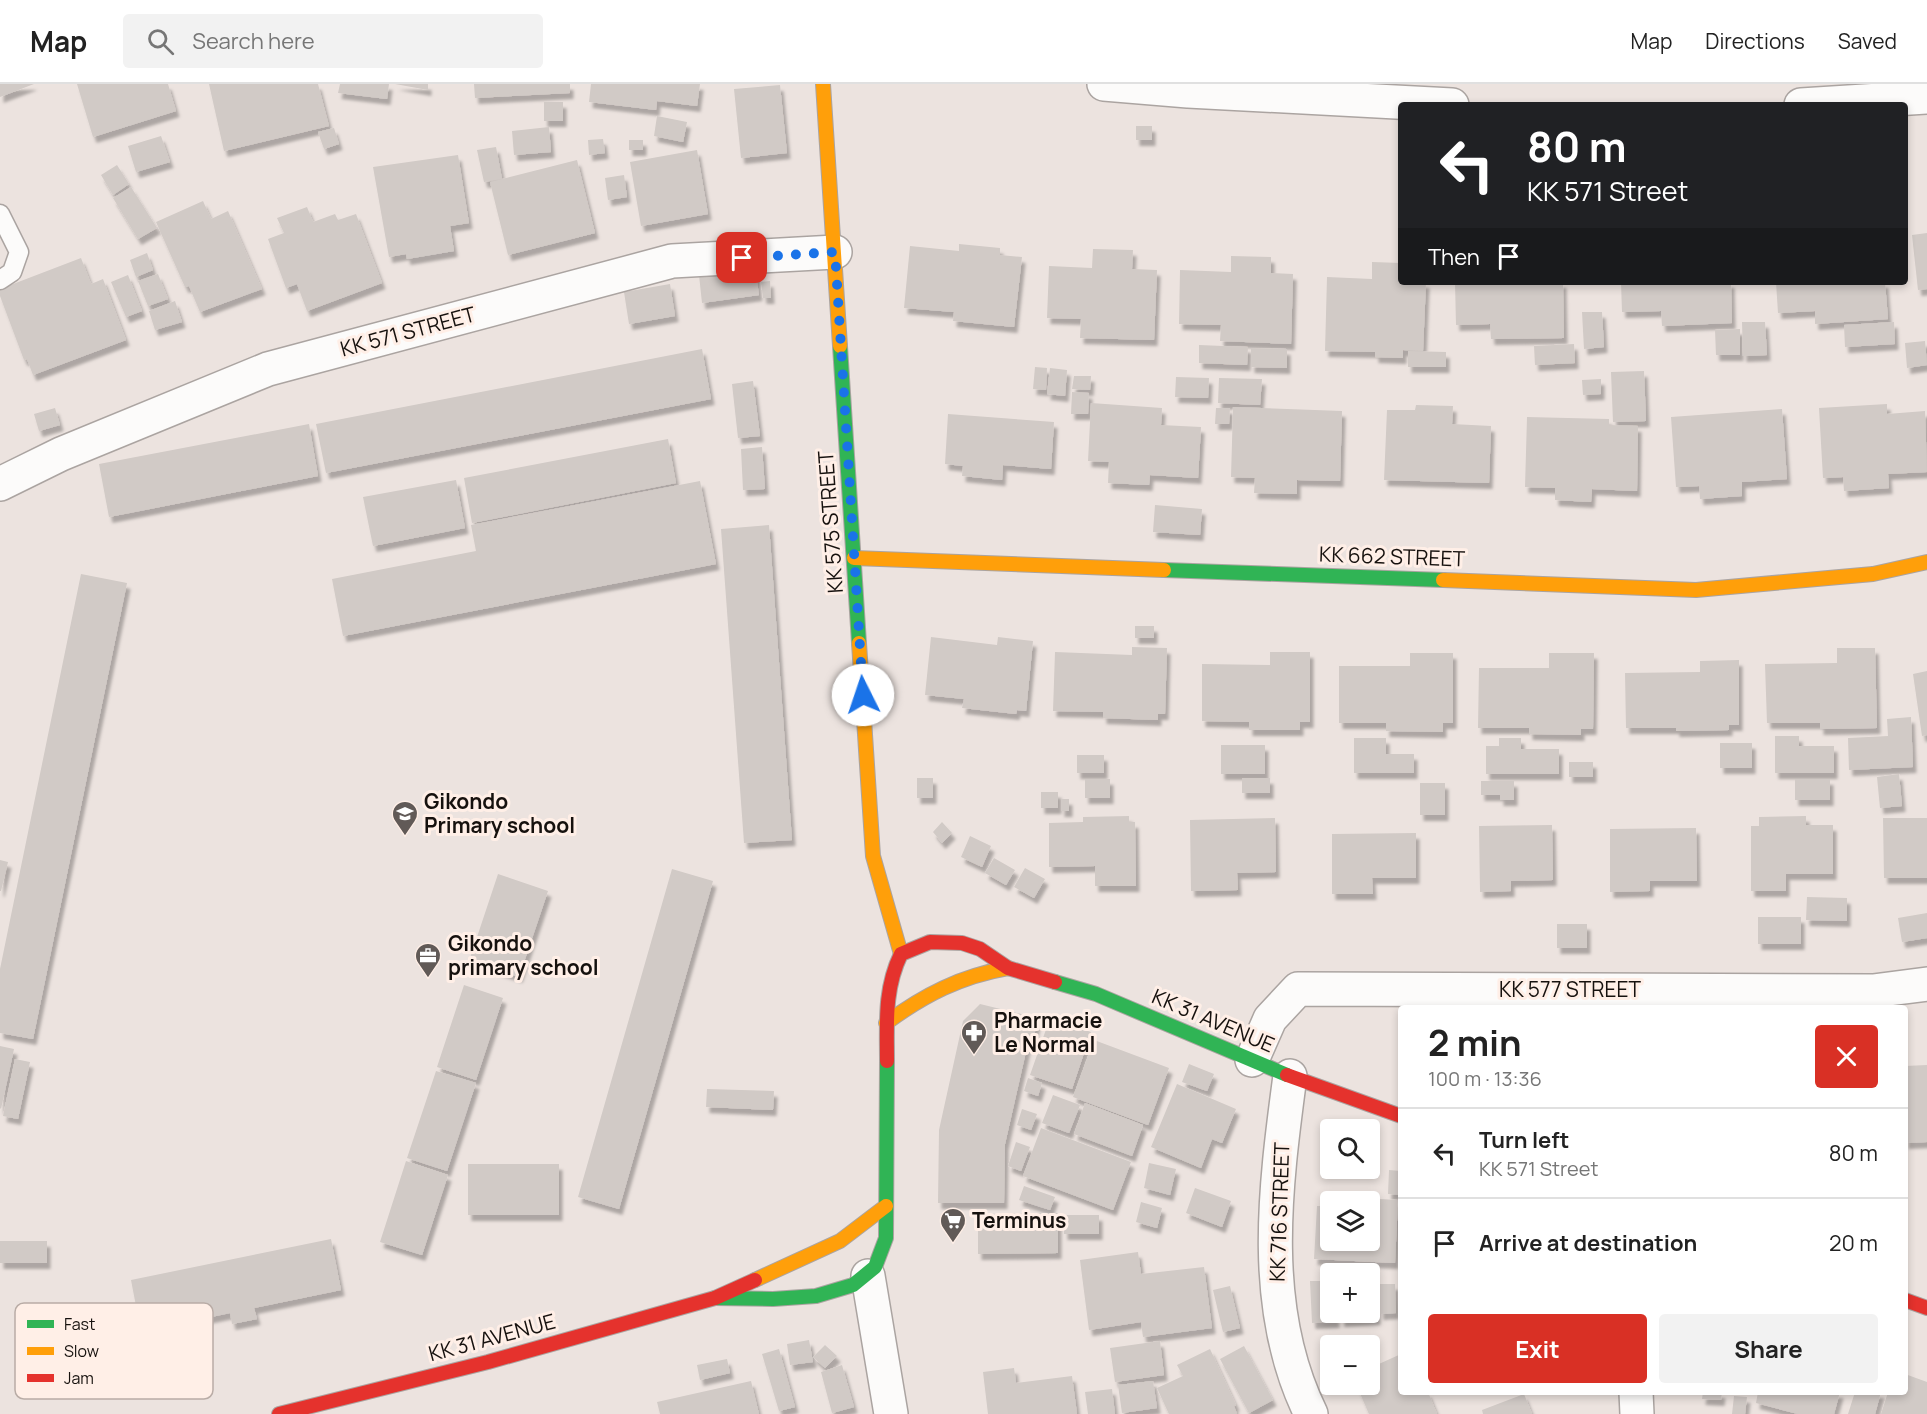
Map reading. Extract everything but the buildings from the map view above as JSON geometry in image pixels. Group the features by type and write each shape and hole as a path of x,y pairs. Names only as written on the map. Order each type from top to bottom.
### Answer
{"street":[{"name":"KK 575 STREET","path":"823,84 873,855 901,954"},
{"path":"1104,84 1335,91 1427,102"},
{"path":"1818,102 1880,92 1927,97"},
{"name":"KK 571 STREET","path":"0,484 61,454 268,369 672,261 835,252"},
{"name":"KK 662 STREET","path":"854,558 1696,590 1874,574 1927,562"},
{"name":"KK 31 AVENUE","path":"901,954 930,942 962,943 980,949 1008,968 1096,994 1290,1076 1398,1115"},
{"path":"891,1414 868,1276 879,1260 886,1238 886,1023 892,974 901,954"},
{"name":"KK 31 AVENUE","path":"886,1023 921,997 947,982 984,971 1008,968"},
{"name":"KK 577 STREET","path":"1252,1060 1270,1019 1298,989 1874,991 1927,984"},
{"name":"KK 716 STREET","path":"1290,1076 1282,1145 1275,1271 1282,1327 1299,1389 1311,1414"},
{"name":"KK 31 AVENUE","path":"279,1414 488,1362 715,1298 840,1241 886,1206"},
{"name":"KK 31 AVENUE","path":"715,1298 798,1300 847,1287 868,1276"},
{"path":"1908,1301 1927,1308"},
{"path":"1636,1395 1637,1414"}],"lane":[{"path":"0,214 19,252 12,272 0,280"}],"traffic: fast":[{"path":"840,346 859,643"},
{"path":"1164,570 1443,580"},
{"path":"1055,982 1096,994 1287,1075"},
{"path":"715,1298 773,1299 816,1296 853,1285 875,1267 886,1238 887,1061"}],"traffic: slow":[{"path":"823,84 840,346"},
{"path":"854,558 1164,570"},
{"path":"1443,580 1696,590 1873,574 1927,562"},
{"path":"859,643 873,856 901,954"},
{"path":"886,1023 914,1004 944,988 974,976 1008,968"},
{"path":"755,1280 840,1241 886,1206"}],"traffic: jam":[{"path":"887,1061 889,993 901,954 930,942 962,943 980,949 1008,968 1055,982"},
{"path":"1287,1075 1398,1115"},
{"path":"279,1414 488,1362 715,1298 755,1280"},
{"path":"1908,1301 1927,1308"}],"place":[{"name":"Gikondo Primary school","path":"405,837"},
{"name":"Gikondo primary school","path":"428,979"},
{"name":"Pharmacie Le Normal","path":"974,1056"},
{"name":"Terminus","path":"953,1244"}],"route":[{"path":"742,258 835,252 863,695"}]}
